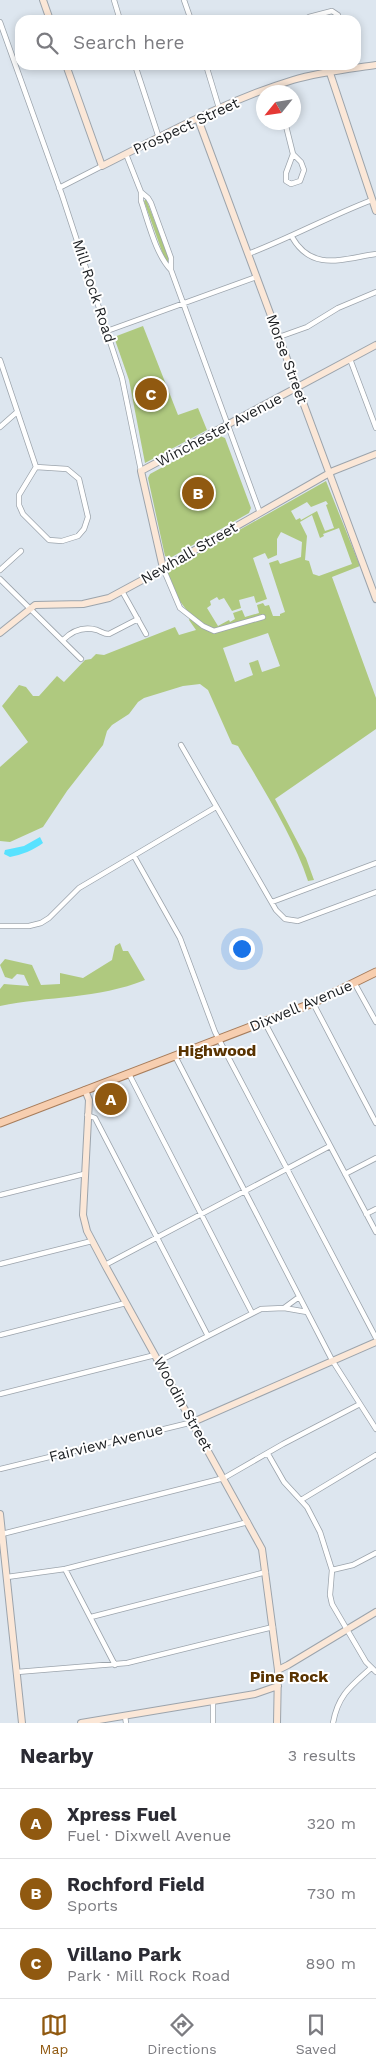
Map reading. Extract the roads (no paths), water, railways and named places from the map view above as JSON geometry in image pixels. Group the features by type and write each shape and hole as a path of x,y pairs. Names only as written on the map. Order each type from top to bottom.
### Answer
{"main road":[{"path":"43,0 48,15"},
{"name":"Prospect Street","path":"361,66 376,65"},
{"path":"68,70 102,166"},
{"name":"Prospect Street","path":"284,85 296,79 342,70"},
{"path":"330,73 376,211"},
{"name":"Prospect Street","path":"102,166 198,118 220,108 256,96"},
{"name":"Morse Street","path":"198,118 376,599"},
{"name":"Winchester Avenue","path":"141,471 376,345"},
{"name":"Newhall Street","path":"0,633 29,609 39,604 92,602 122,591 329,474 376,454"},
{"name":"Mill Rock Road","path":"141,471 163,568"},
{"name":"Dixwell Avenue","path":"0,1123 313,1004 376,972"},
{"name":"Woodin Street","path":"85,1090 89,1100 83,1215 87,1231 262,1549 278,1670 277,1723"},
{"name":"Fairview Avenue","path":"193,1422 376,1340"},
{"path":"0,1516 22,1723"},
{"path":"278,1670 376,1612"},
{"path":"81,1723 125,1719 256,1694 278,1686"}],"street":[{"path":"114,0 118,15"},
{"path":"184,0 189,15"},
{"path":"318,15 332,11 338,15"},
{"name":"Mill Rock Road","path":"0,22 15,64"},
{"name":"Mill Rock Road","path":"17,70 59,188 122,378 141,471"},
{"path":"137,70 159,138"},
{"path":"208,70 220,108"},
{"path":"286,130 293,154 301,162 304,170 302,178 292,184 288,183 285,176 293,154"},
{"path":"126,154 141,192 141,201 159,251 164,263 171,270"},
{"name":"Prospect Street","path":"59,188 102,166"},
{"path":"141,192 151,203 171,258 171,270 226,426 260,513"},
{"path":"248,254 292,237 337,213 372,200"},
{"path":"292,237 303,253 316,259 338,260 376,254"},
{"path":"107,331 256,277"},
{"path":"279,337 307,327 338,308 376,292"},
{"path":"350,359 376,428"},
{"path":"0,360 36,467"},
{"path":"0,427 13,413 17,412"},
{"path":"36,467 67,470 79,479 88,517 87,525 78,536 62,541 49,540 23,514 19,505 19,495 36,467"},
{"path":"0,570 21,551"},
{"path":"163,568 180,608 203,626 214,631 263,617"},
{"path":"0,579 82,659"},
{"path":"122,591 146,634"},
{"path":"62,640 75,630 95,630 109,634 138,619"},
{"path":"181,746 280,915 286,919 298,921 376,892"},
{"path":"0,926 29,926 41,923 49,918 79,888 216,806"},
{"path":"134,856 180,938 219,1040 376,1340"},
{"path":"272,902 376,863"},
{"path":"355,984 376,1022"},
{"path":"313,1004 376,1123"},
{"path":"265,1022 376,1232"},
{"path":"174,1056 306,1312 332,1360 376,1429"},
{"path":"129,1074 252,1313"},
{"path":"87,1115 95,1118 208,1336"},
{"path":"105,1266 330,1146"},
{"path":"345,1174 376,1158"},
{"path":"0,1195 84,1174"},
{"path":"366,1214 376,1209"},
{"path":"0,1264 92,1241"},
{"path":"284,1308 299,1297"},
{"path":"0,1335 126,1303"},
{"path":"0,1394 157,1358 208,1336 252,1313 270,1308 284,1308 306,1312"},
{"path":"2,1534 224,1478 360,1404"},
{"name":"Fairview Avenue","path":"0,1469 193,1422"},
{"path":"268,1454 284,1482 301,1500 320,1532 332,1570 330,1600 346,1630 371,1668 376,1672"},
{"path":"301,1500 376,1455"},
{"path":"7,1577 65,1569 248,1522"},
{"path":"332,1570 353,1565 376,1553"},
{"path":"65,1569 115,1665"},
{"path":"91,1617 266,1572"},
{"path":"17,1672 115,1665 272,1627"},
{"path":"333,1723 341,1698 371,1668"},
{"path":"213,1701 213,1723"}],"water":[{"path":"40,837 43,843 32,850 10,857 4,854 5,850 24,846"}],"place":[{"name":"Villano Park","path":"151,394"},
{"name":"Rochford Field","path":"198,493"},
{"name":"Xpress Fuel","path":"111,1099"}],"district":[{"name":"Highwood","path":"217,1050"},
{"name":"Pine Rock","path":"289,1676"}]}
